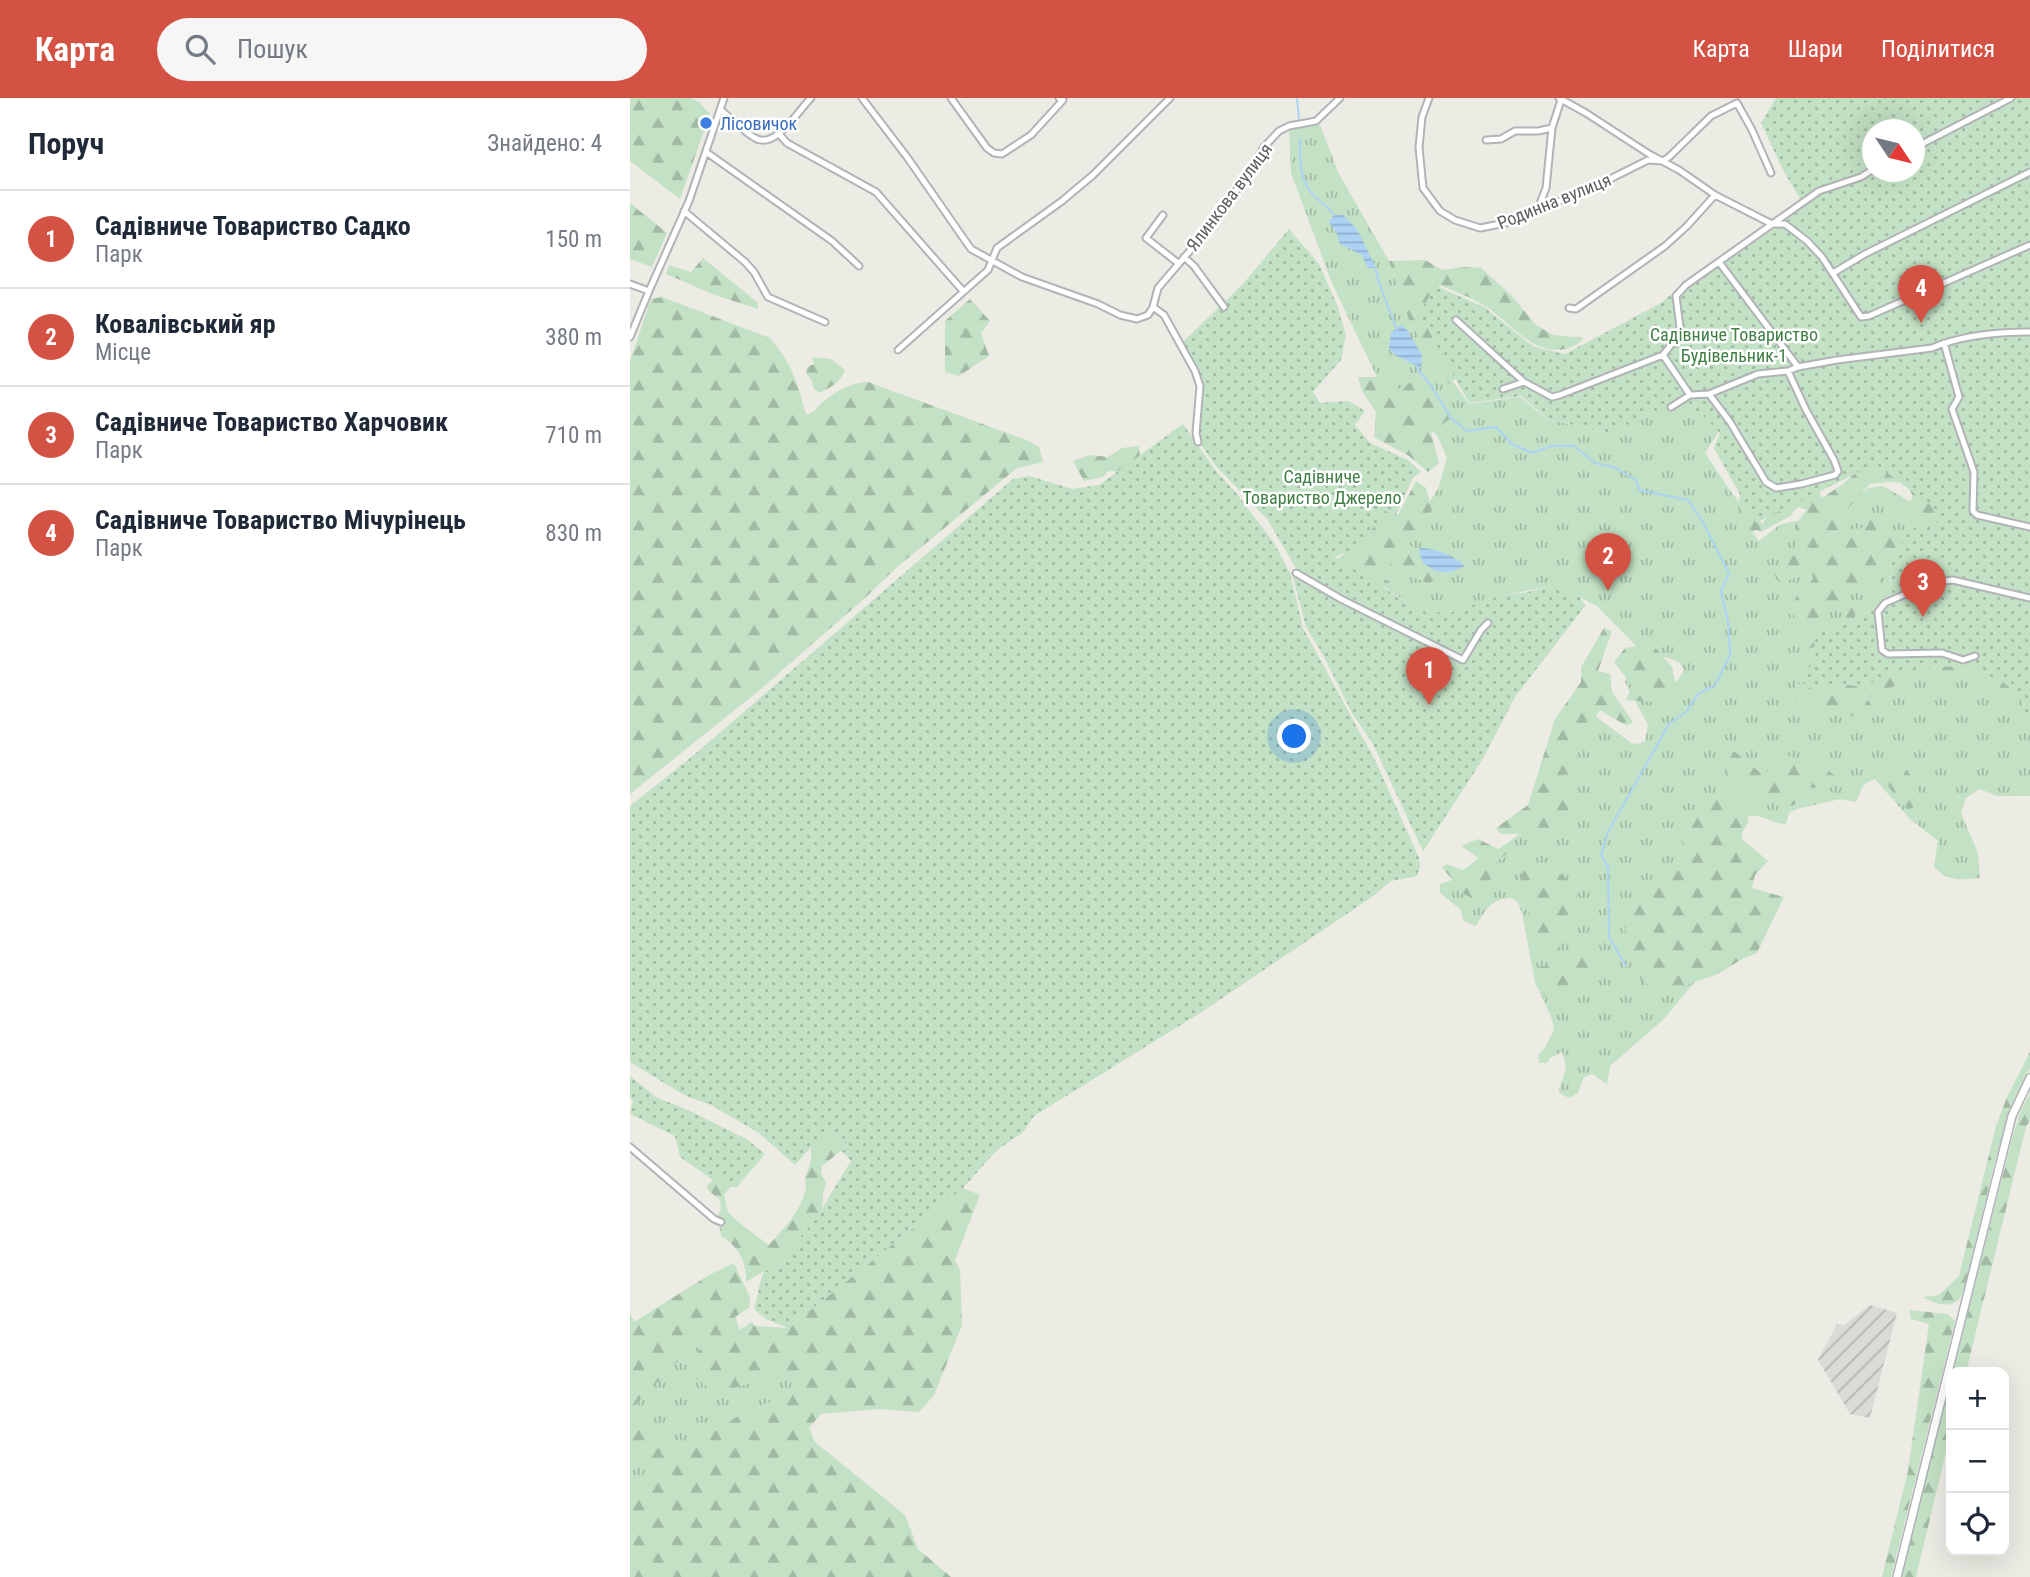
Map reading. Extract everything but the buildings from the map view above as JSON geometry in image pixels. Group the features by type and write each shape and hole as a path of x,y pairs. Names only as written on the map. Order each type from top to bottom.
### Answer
{"main road":[{"path":"1897,1577 2012,1116 2030,1078"}],"street":[{"path":"630,337 684,211 724,98"},
{"path":"720,109 757,140 767,141 780,135 811,98"},
{"path":"862,98 971,249 992,260"},
{"path":"951,98 986,148 1002,154 1031,135 1063,100 1059,98"},
{"path":"898,350 988,270 997,248 1093,175 1170,98"},
{"name":"Ялинкова вулиця","path":"992,260 1022,277 1098,304 1120,315 1138,319 1148,315 1158,288 1206,232 1247,176 1264,147 1279,131 1289,126 1316,121 1340,98"},
{"name":"Родинна вулиця","path":"1429,98 1422,117 1419,147 1423,188 1440,211 1455,220 1480,228 1506,223 1530,209 1538,209 1582,193 1648,159 1662,161"},
{"path":"1925,142 2011,98"},
{"path":"1538,209 1546,188 1552,128 1560,99 1679,170 1715,195 1772,224 1785,224 1822,257 1861,317 1869,316 2030,245"},
{"path":"1662,161 1684,144 1711,116 1737,101 1771,173"},
{"path":"1486,140 1501,139 1515,131 1552,128"},
{"path":"780,135 788,143 876,192 963,291"},
{"path":"706,152 832,241 859,266"},
{"path":"1832,272 2030,172"},
{"path":"1456,320 1524,382 1552,397 1663,355 1675,340 1680,327 1676,296 1686,285 1819,191 1862,176"},
{"path":"1569,308 1576,309 1665,246 1715,195"},
{"path":"684,211 745,262 768,297 825,322"},
{"name":"Ялинкова вулиця","path":"1163,215 1146,238 1178,263"},
{"path":"1184,257 1194,266 1224,307"},
{"path":"1719,262 1798,367"},
{"path":"630,284 649,291"},
{"path":"1153,307 1164,316 1195,370 1200,386 1196,433 1198,442"},
{"path":"1671,407 1690,395 1709,394 1758,374 1788,371 1837,360 1932,348 1999,332 2030,332"},
{"path":"1944,343 1959,397 1952,409 1974,472 1973,511 2030,527"},
{"path":"1663,355 1690,395"},
{"path":"1709,394 1730,422 1766,482 1776,488 1835,475 1838,471 1834,460 1788,371"},
{"path":"1503,390 1524,382"},
{"path":"1296,573 1353,606 1464,660 1480,630 1489,623"},
{"path":"1975,656 1964,660 1942,653 1888,654 1882,650 1878,611 1885,603 1901,596 1936,582 1953,580 2030,598"},
{"path":"630,1147 714,1219 721,1222"}],"shaded area":[{"path":"1870,1305 1897,1313 1870,1418 1850,1414 1818,1360 1837,1324 1844,1325"}],"green space":[{"path":"630,98 691,98 710,114 680,199 630,161"},
{"name":"Садівниче Товариство Будівельник-1","path":"1776,98 2030,98 2030,725 2026,723 2023,703 2017,694 1997,677 1980,680 1977,665 1924,668 1891,674 1862,687 1848,685 1805,689 1802,685 1819,647 1812,640 1823,629 1851,622 1884,600 1890,594 1891,563 1905,537 1914,528 1931,525 1932,530 1938,519 1933,507 1875,464 1756,523 1714,448 1720,433 1704,416 1685,408 1642,416 1612,434 1548,419 1521,396 1469,403 1419,313 1436,286 1484,307 1534,347 1565,354 1661,303 1681,286 1781,225 1804,205 1783,170 1761,123"},
{"path":"1320,125 1338,172 1389,261 1409,320 1469,404 1520,397 1547,419 1611,434 1644,414 1688,406 1706,414 1719,431 1705,453 1745,509 1746,525 1759,541 1781,524 1800,520 1850,501 1869,488 1883,486 1936,519 1891,563 1890,594 1884,600 1851,622 1823,629 1813,640 1819,647 1892,675 1977,665 2017,694 2023,703 2026,723 2030,725 2030,796 1997,796 1980,789 1966,798 1961,813 1978,853 1980,878 1955,879 1934,867 1938,841 1910,819 1875,779 1864,784 1856,802 1840,799 1797,809 1789,813 1786,824 1757,816 1746,817 1706,968 1664,1019 1610,1066 1607,1084 1592,1074 1584,1077 1578,1093 1569,1098 1559,1093 1566,1070 1562,1052 1550,1058 1547,1063 1539,1063 1538,1055 1554,1030 1552,1019 1535,982 1518,903 1512,898 1498,900 1486,910 1476,926 1464,921 1460,909 1440,893 1440,884 1478,871 1493,853 1524,831 1590,712 1631,743 1645,741 1648,725 1625,682 1627,676 1668,685 1678,680 1684,670 1680,663 1638,648 1597,606 1580,597 1548,587 1499,596 1450,613 1421,611 1364,574 1410,532 1438,489 1447,458 1437,435 1377,377 1332,283 1291,173 1289,130"},
{"path":"630,203 667,233 652,267 630,259"},
{"name":"Садівниче Товариство Джерело","path":"1289,229 1319,264 1337,305 1346,335 1341,360 1313,392 1320,403 1349,401 1365,411 1355,425 1370,443 1408,460 1421,472 1413,478 1395,517 1384,510 1369,535 1355,549 1334,557 1421,611 1450,613 1499,596 1548,587 1580,597 1585,606 1515,697 1481,762 1423,851 1373,744 1352,713 1306,627 1292,573 1297,570 1267,519 1216,466 1199,442 1201,386 1180,345 1243,284"},
{"path":"703,258 758,303 758,309 715,295 666,274 669,265 691,272"},
{"path":"1425,260 1442,270 1481,268 1511,295 1536,325 1553,335 1584,338 1574,346 1560,350 1540,347 1527,340 1485,306 1440,285 1432,299 1458,377 1449,384 1409,320 1389,261"},
{"path":"662,297 770,338 784,356 793,374 806,415 839,391 868,382 1029,441 1039,447 1043,462 1017,468 896,568 756,693 630,794 630,361 651,299"},
{"path":"970,299 990,321 981,333 989,356 959,376 945,372 945,321"},
{"path":"812,357 831,359 845,370 838,381 819,393 806,373 807,367 814,364"},
{"path":"1416,376 1451,418 1431,433 1439,463 1428,472 1409,456 1374,437 1376,412 1362,391 1358,377 1389,377 1401,391"},
{"path":"1183,424 1215,470 1274,543 1290,573 1303,628 1376,762 1419,858 1417,876 1391,881 1372,897 1200,1013 1034,1116 1024,1131 996,1151 963,1188 788,1328 766,1319 754,1309 764,1271 774,1269 785,1261 815,1220 851,1161 841,1150 847,1146 846,1142 840,1136 832,1134 811,1147 795,1165 759,1133 711,1105 684,1095 630,1062 630,806 694,755 1013,479 1029,476 1072,489 1099,485"},
{"path":"1139,446 1140,460 1122,472 1108,471 1103,477 1084,481 1073,461 1090,455 1108,457 1122,448"},
{"path":"1888,454 1952,518 1927,531 1909,520 1905,513 1913,496 1906,483 1870,484 1844,513 1844,530 1863,528 1871,513 1884,517 1896,547 1888,571 1881,572 1877,588 1851,585 1848,596 1858,605 1855,611 1855,629 1846,636 1844,607 1827,607 1825,612 1832,640 1808,649 1803,629 1794,615 1777,612 1778,601 1793,603 1804,584 1813,579 1811,566 1803,575 1781,583 1775,574 1795,548 1795,525 1807,510 1798,507 1790,516 1761,532 1756,530 1744,539 1740,537 1738,506 1742,485 1749,506 1762,524 1777,504 1817,487 1822,498 1843,484 1867,462"},
{"path":"1416,481 1426,488 1432,510 1417,534 1406,543 1416,548 1421,565 1448,577 1427,583 1413,577 1414,567 1402,571 1383,562 1380,577 1390,582 1378,593 1329,564 1342,556 1379,509 1398,515"},
{"path":"1604,628 1612,631 1598,671 1610,674 1612,692 1633,722 1627,726 1600,710 1583,735 1573,771 1563,775 1569,790 1569,816 1544,834 1500,834 1496,828 1528,805 1555,719 1581,682 1581,667"},
{"path":"1652,644 1672,667 1677,693 1667,703 1626,700 1632,686 1614,662 1625,648"},
{"path":"1972,648 2030,703 2012,699 2001,692 1974,698 1973,679 1921,674 1867,698 1873,709 1869,718 1862,722 1847,714 1808,708 1795,698 1795,684 1816,684"},
{"path":"1724,743 1763,775 1787,755 1806,762 1805,771 1818,764 1836,776 1819,788 1803,787 1806,797 1792,806 1749,794 1730,778 1720,749"},
{"path":"1902,761 1918,789 1913,808 1907,809 1880,776 1889,764"},
{"path":"1722,796 1740,805 1749,821 1742,833 1742,839 1768,861 1755,875 1752,888 1784,897 1757,953 1718,974 1661,994 1641,980 1625,930 1632,901 1671,864 1677,866 1689,860 1681,840 1696,809 1706,797"},
{"path":"1478,839 1502,851 1514,848 1491,866 1490,892 1477,901 1460,892 1457,884 1442,868 1446,864 1463,870 1479,858 1461,846"},
{"path":"1544,863 1580,888 1557,951 1551,955 1535,948 1520,869"},
{"path":"1582,948 1605,957 1598,972 1575,979 1547,1000 1538,983 1538,967 1569,964"},
{"path":"2030,1052 2030,1068 2011,1106 1962,1295 1956,1302 1947,1305 1932,1301 1923,1297 1939,1295 1959,1276 1996,1126 2007,1097"},
{"path":"630,1076 656,1097 748,1140 765,1154 737,1187 730,1187 722,1177 713,1180 680,1157 675,1136 630,1114 633,1100 630,1098"},
{"path":"2030,1093 2030,1120 2026,1127 1967,1367 1954,1367 2013,1135"},
{"path":"832,1134 840,1136 847,1146 822,1166 821,1173 826,1183 822,1208 785,1261 746,1282 740,1255 721,1236 718,1215 721,1210 720,1200 707,1186 722,1177 730,1187 724,1195 728,1212 769,1245 800,1205 806,1190 805,1178 811,1161 811,1147"},
{"path":"963,1188 980,1195 955,1260 960,1270 962,1325 934,1395 919,1412 880,1409 821,1414 809,1428 815,1442 905,1515 918,1549 951,1577 630,1577 630,1481 641,1480 651,1466 646,1453 630,1465 630,1438 645,1421 651,1426 644,1436 648,1440 692,1446 741,1414 783,1397 794,1383 776,1375 717,1393 694,1377 702,1337 630,1410 630,1313 634,1322 709,1275 734,1263 749,1295 750,1307 735,1317 740,1330 752,1322 755,1326 788,1328"},
{"path":"1909,1310 1947,1314 1955,1321 1891,1577 1882,1577 1908,1471 1929,1324 1911,1319"},
{"path":"703,1335 717,1393 776,1375 794,1383 783,1397 741,1414 692,1446 648,1440 643,1437 645,1421 630,1438 630,1410"},
{"path":"1946,1398 1946,1452 1916,1577 1901,1577"},
{"path":"646,1453 651,1466 641,1480 630,1481 630,1465"}],"water":[{"path":"1334,215 1343,215 1357,229 1376,268 1368,268 1362,255 1340,244 1329,222"},
{"path":"1401,325 1422,355 1421,368 1395,355 1389,348 1391,333"},
{"path":"1421,548 1445,553 1465,566 1449,572 1434,570 1423,563 1419,551"}],"waterway":[{"path":"1297,98 1299,119"},
{"path":"1300,139 1303,178 1312,193 1334,215"},
{"path":"1376,269 1397,330"},
{"path":"1416,365 1451,418 1467,431 1496,427 1512,444 1532,453 1552,446 1574,446 1595,463 1613,467 1636,480 1639,490 1688,500 1729,573 1721,591 1728,621 1730,655 1715,685 1698,694 1686,712 1669,724 1608,832 1601,855 1608,867 1609,937 1626,966"}],"place":[{"name":"Лісовичок","path":"706,123"},
{"name":"Садівниче Товариство Мічурінець","path":"1921,323"},
{"name":"Ковалівський яр","path":"1608,591"},
{"name":"Садівниче Товариство Харчовик","path":"1923,617"},
{"name":"Садівниче Товариство Садко","path":"1429,705"}]}
